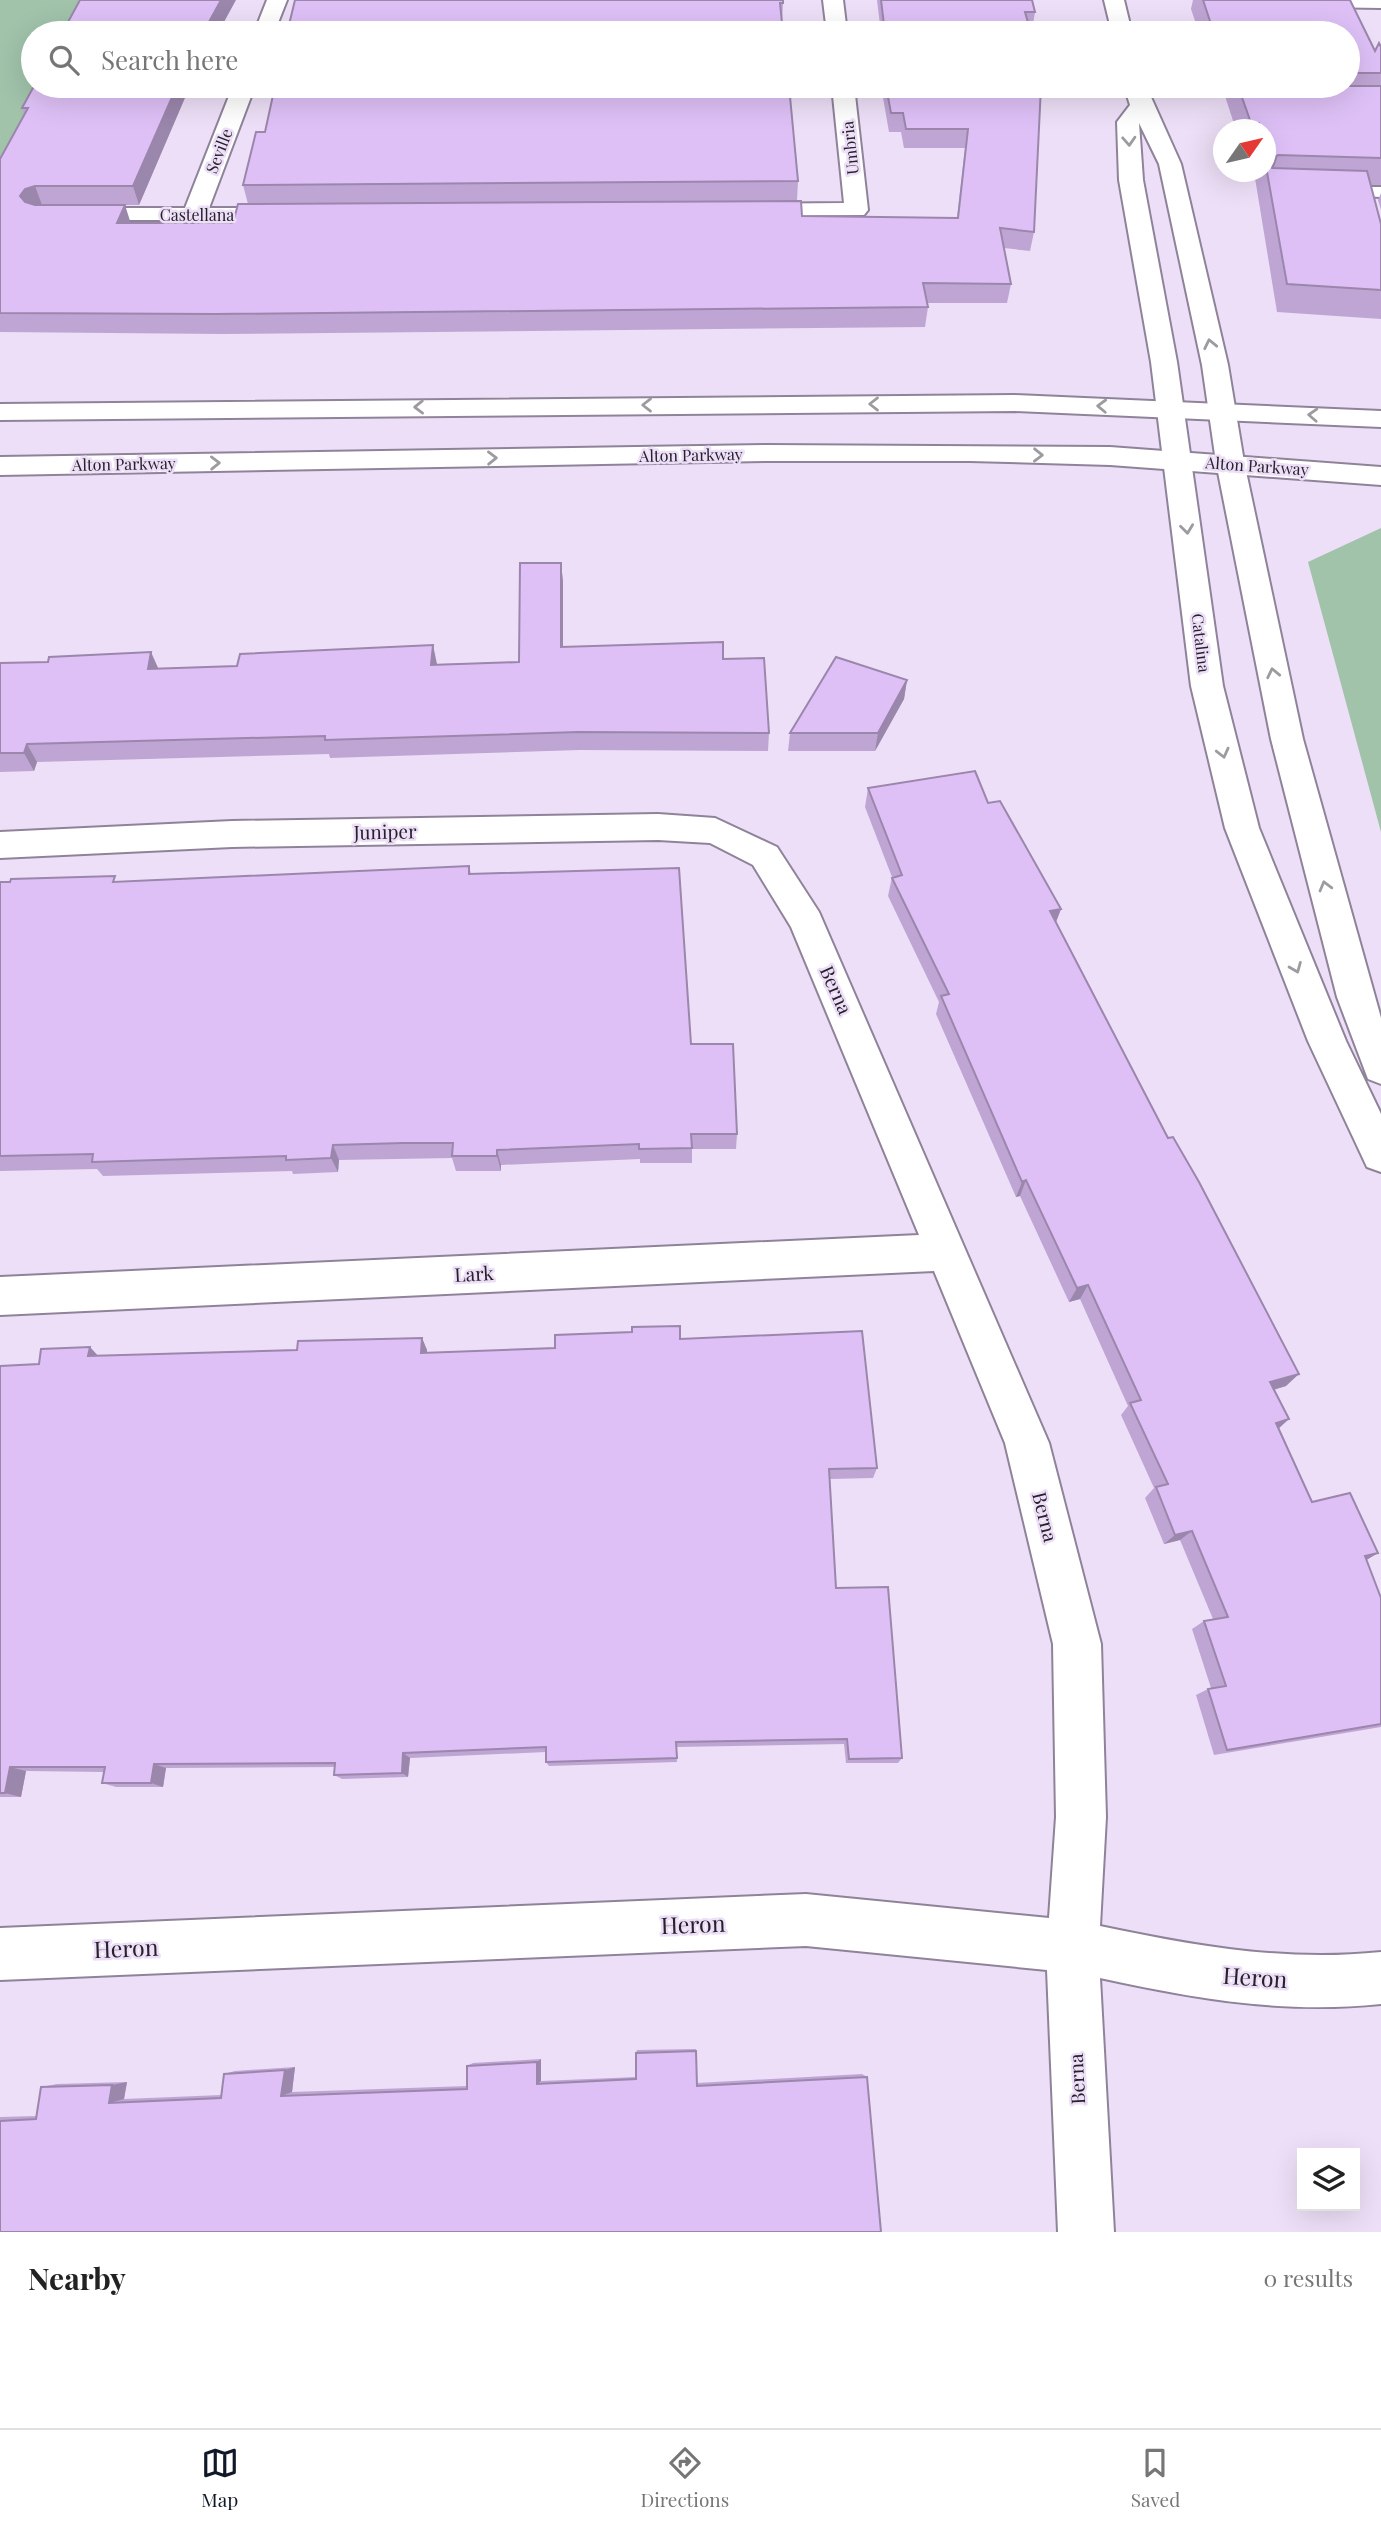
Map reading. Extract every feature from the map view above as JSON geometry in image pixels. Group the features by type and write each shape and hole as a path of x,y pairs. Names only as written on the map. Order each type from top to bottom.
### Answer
{"street":[{"path":"269,21 277,0"},
{"path":"834,0 836,21"},
{"path":"1114,0 1119,21"},
{"name":"Seville","path":"194,215 239,98"},
{"name":"Umbria","path":"724,211 856,210 844,98"},
{"name":"Catalina","path":"1136,98 1128,122 1131,180 1178,461 1207,686 1242,828 1327,1041 1381,1155"},
{"name":"Catalina","path":"1138,98 1158,133 1170,164 1224,411 1230,462 1287,739 1355,997 1381,1068"},
{"name":"Castellana","path":"56,215 310,215"},
{"path":"0,412 1001,403 1381,419"},
{"name":"Alton Parkway","path":"0,466 768,453 1082,455 1230,462 1381,476"},
{"name":"Juniper","path":"0,845 233,834 658,827 715,831 765,856"},
{"name":"Berna","path":"765,856 807,922 1027,1443 1077,1644 1081,1817 1073,1946 1076,2067 1086,2232"},
{"name":"Lark","path":"0,1296 948,1252"},
{"name":"Heron","path":"0,1954 806,1920 1073,1946 1204,1974 1332,1983 1381,1978"}],"lane":[{"path":"1300,2 1381,4"},
{"path":"1324,192 1372,196"}],"green space":[{"path":"0,0 110,0 100,21 21,21 21,98 66,98 0,244"},
{"path":"1381,528 1381,832 1308,562"}],"building":[{"path":"80,0 221,0 210,21 69,21"},
{"path":"295,0 783,0 783,3 780,3 782,21 290,21"},
{"path":"881,0 1032,0 1035,12 1025,12 1028,21 884,21"},
{"path":"1203,0 1350,0 1375,51 1379,43 1381,47 1381,73 1360,73 1360,21 1210,21"},
{"path":"1360,86 1381,86 1381,158 1276,156 1276,119 1250,119 1242,98 1360,98"},
{"path":"27,98 172,98 133,186 35,186 25,189 20,196 25,202 35,205 125,205 117,223 233,223 238,204 801,201 802,216 958,218 968,129 906,129 903,113 891,113 888,98 1040,98 1034,232 1000,228 1011,284 923,283 928,307 216,314 0,313 0,159 28,108 22,108"},
{"path":"272,98 790,98 798,181 243,185 256,132 265,132"},
{"path":"1276,168 1367,171 1381,224 1381,290 1287,284 1269,182 1276,182"},
{"path":"520,563 561,563 561,647 723,642 723,659 764,658 769,733 578,732 325,740 325,736 27,744 24,753 0,753 0,663 48,662 49,657 151,652 148,669 237,666 240,654 433,645 431,665 519,662"},
{"path":"836,657 907,680 878,733 790,733"},
{"path":"975,771 988,803 1000,801 1061,909 1050,911 1168,1138 1173,1137 1199,1182 1299,1374 1270,1382 1289,1419 1276,1423 1312,1502 1350,1493 1378,1553 1365,1556 1381,1598 1381,1724 1227,1750 1208,1689 1226,1686 1204,1621 1228,1617 1192,1531 1175,1535 1156,1487 1168,1484 1130,1403 1141,1400 1088,1285 1077,1288 1026,1180 1022,1182 941,996 949,994 892,878 902,875 868,788"},
{"path":"469,866 469,874 679,868 691,1044 733,1044 737,1134 691,1134 692,1148 639,1149 639,1144 497,1150 497,1156 452,1156 453,1143 403,1143 333,1145 331,1158 286,1160 286,1156 92,1162 93,1154 0,1156 0,882 10,882 11,879 115,876 113,882"},
{"path":"680,1326 680,1339 862,1331 877,1468 829,1469 836,1588 888,1587 902,1758 849,1759 847,1739 676,1742 677,1758 546,1762 546,1747 403,1753 402,1773 334,1775 335,1763 154,1764 151,1783 102,1783 105,1767 10,1767 5,1793 0,1793 0,1366 39,1364 41,1349 90,1347 88,1356 297,1350 298,1341 422,1338 421,1353 555,1348 555,1335 632,1332 632,1327"},
{"path":"696,2051 697,2086 867,2077 881,2232 0,2232 0,2121 36,2119 41,2087 112,2085 109,2103 221,2098 224,2074 285,2070 281,2096 467,2089 467,2066 537,2062 537,2084 636,2079 636,2053"}]}
